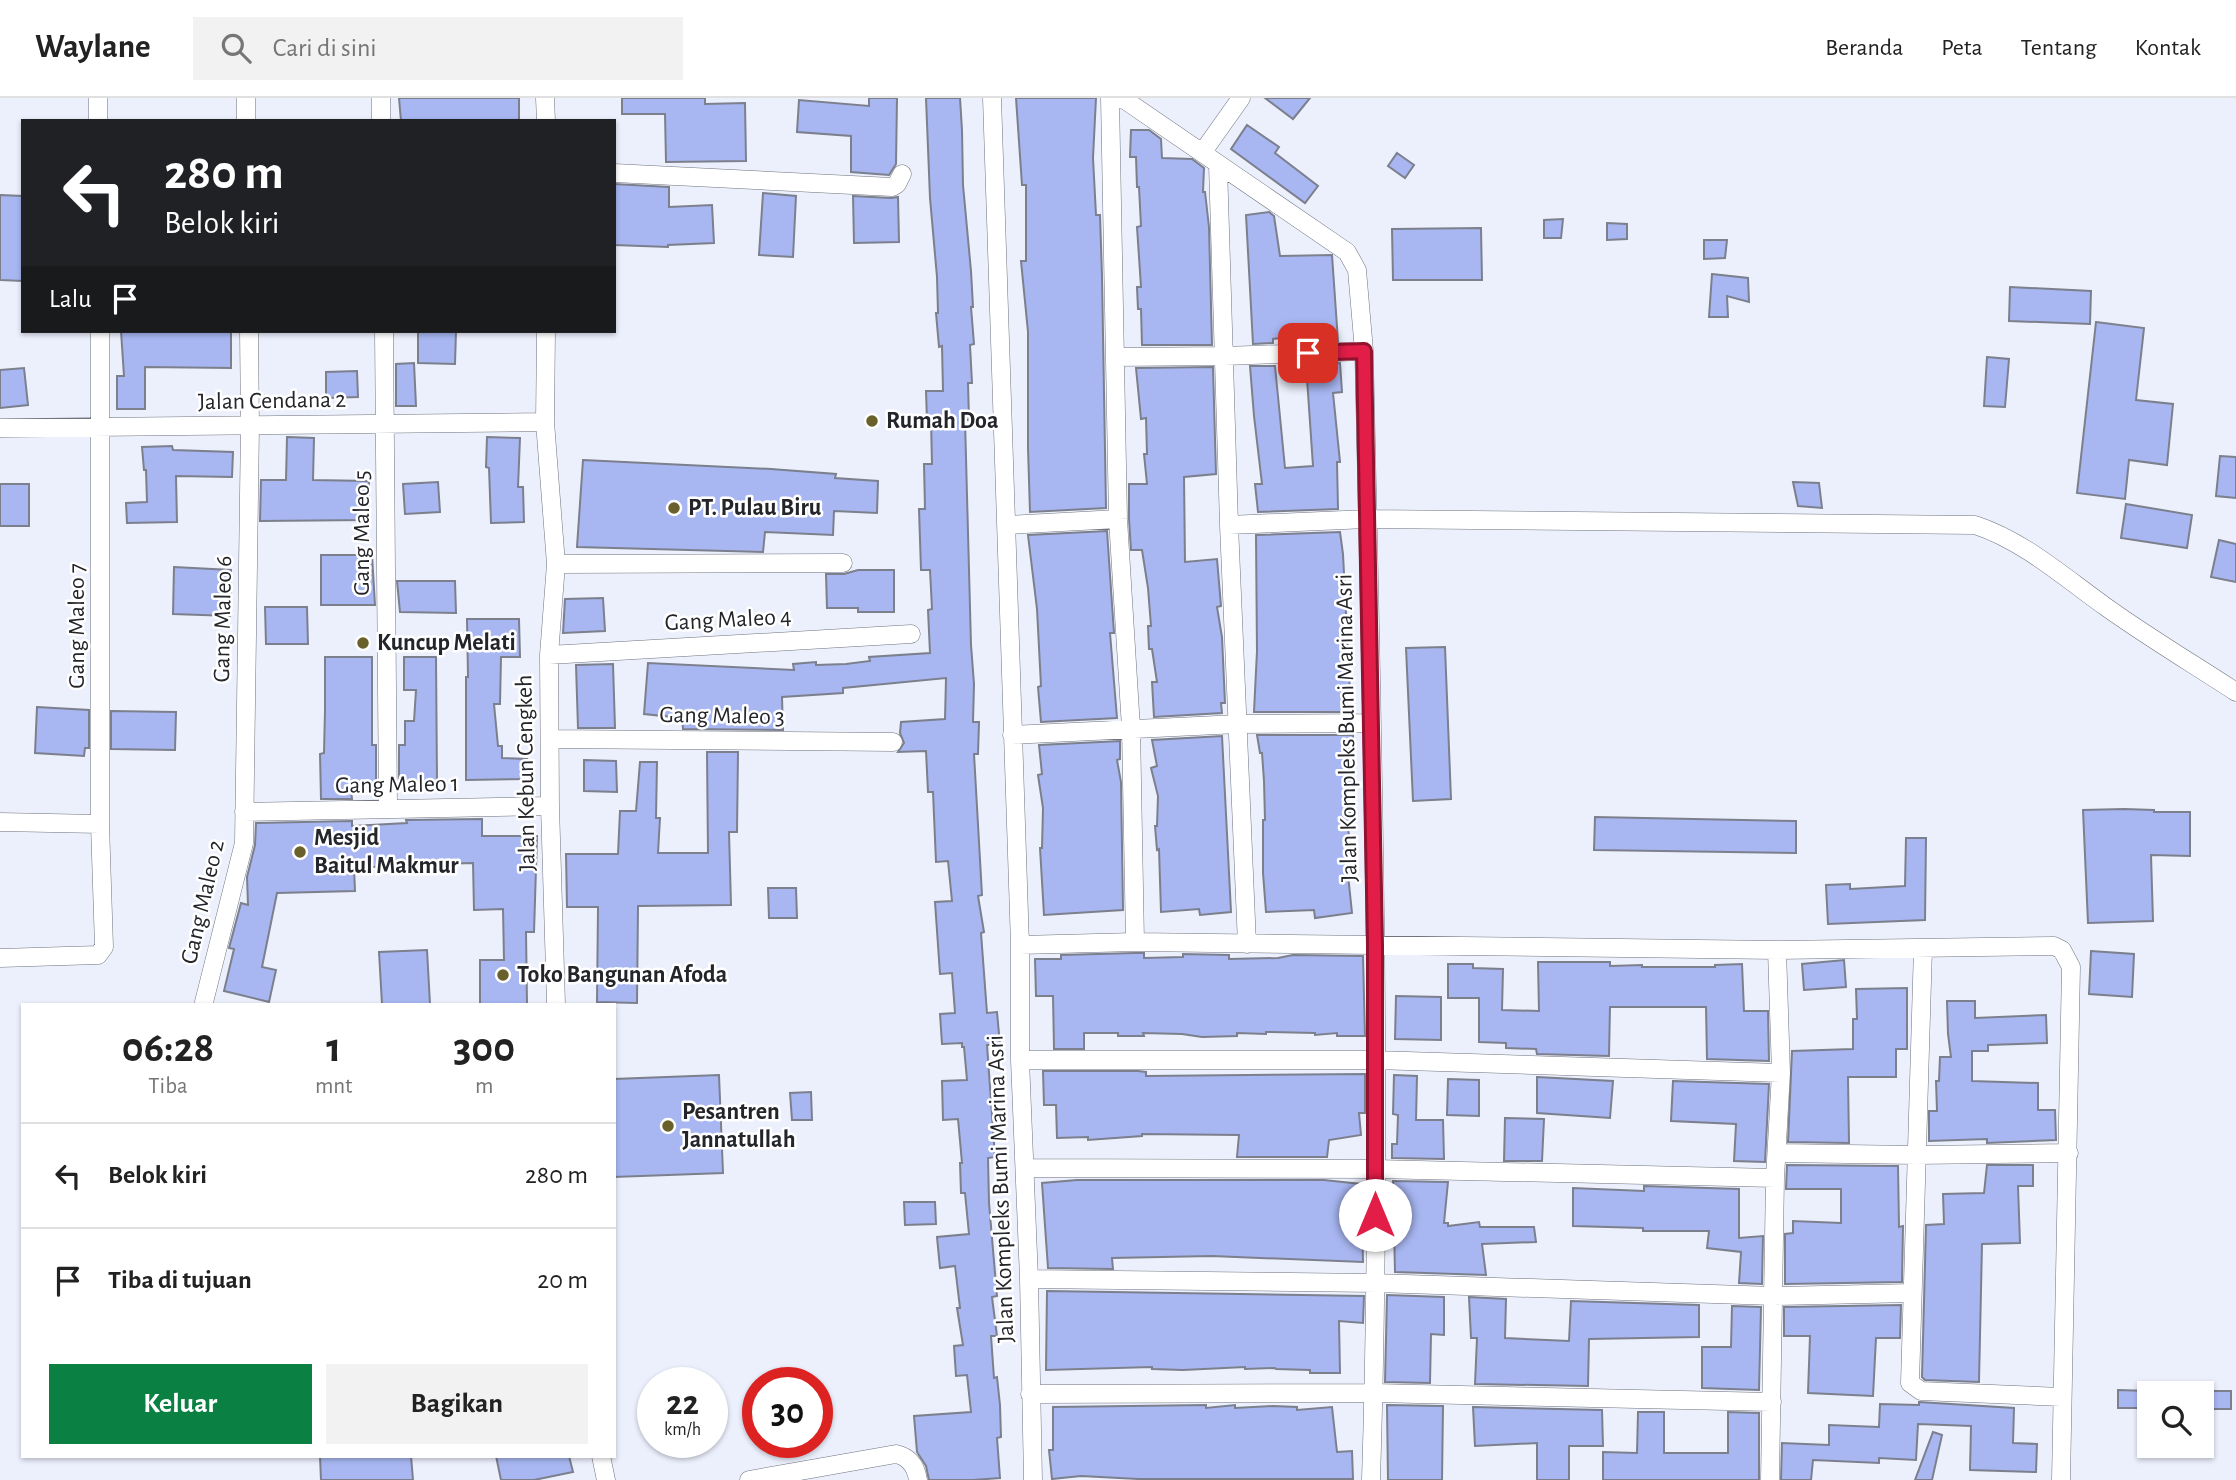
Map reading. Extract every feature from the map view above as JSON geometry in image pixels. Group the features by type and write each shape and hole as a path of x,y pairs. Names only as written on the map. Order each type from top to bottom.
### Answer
{"street":[{"path":"98,98 98,119"},
{"path":"246,98 246,119"},
{"path":"381,98 382,119"},
{"path":"545,98 546,119"},
{"name":"Jalan Kompleks Bumi Marina Asri","path":"992,98 1020,945 1020,1060 1029,1279 1033,1480"},
{"path":"1110,98 1118,519 1131,728 1135,942"},
{"name":"Jalan Kompleks Bumi Marina Asri","path":"1122,98 1347,252 1357,270 1364,351 1375,945 1376,1283 1371,1480"},
{"path":"1202,153 1241,98"},
{"path":"1218,165 1229,525 1247,944"},
{"path":"616,173 892,187 897,184 902,174"},
{"name":"Gang Maleo 7","path":"0,958 98,955 104,947 100,824 100,333"},
{"name":"Gang Maleo 6","path":"244,812 249,333"},
{"name":"Gang Maleo 5","path":"384,333 387,809"},
{"name":"Jalan Kebun Cengkeh","path":"545,333 545,422 556,564 549,655 556,1003"},
{"path":"1115,357 1364,351"},
{"name":"Jalan Cendana 2","path":"0,428 545,422"},
{"path":"1007,525 1118,519"},
{"path":"1229,525 1367,519 1975,525 2013,541 2110,610 2236,692"},
{"path":"556,564 843,563"},
{"name":"Gang Maleo 4","path":"549,655 911,634"},
{"path":"1012,735 1238,724 1371,723"},
{"name":"Gang Maleo 3","path":"551,739 893,742"},
{"name":"Gang Maleo 1","path":"244,812 550,806"},
{"name":"Gang Maleo 2","path":"204,1002 243,853 244,812"},
{"path":"0,822 100,824"},
{"path":"1020,945 1135,942 1777,950 2054,946 2062,950 2071,967 2061,1480"},
{"path":"1923,948 1910,1383 1921,1391 2061,1396"},
{"path":"1770,1480 1775,1178 1781,1073 1777,950"},
{"path":"1020,1060 1375,1060 1781,1073"},
{"path":"1777,1153 1916,1156 2069,1153"},
{"path":"1024,1168 1375,1169 1775,1178"},
{"path":"1029,1279 1376,1283 1774,1296 1912,1293"},
{"path":"1030,1394 1374,1392 1772,1402"},
{"path":"749,1480 896,1454 910,1461 918,1480"},
{"path":"601,1458 606,1480"}],"building":[{"path":"399,98 519,98 519,119 401,119"},
{"path":"622,98 705,98 705,104 745,103 746,161 666,162 665,114 622,114"},
{"path":"869,98 897,98 896,164 889,175 851,172 851,136 797,132 799,100 869,106"},
{"path":"926,98 960,98 974,344 970,345 972,383 968,383 969,420 965,420 973,722 979,722 978,754 974,754 982,895 978,896 984,932 981,933 987,1013 997,1012 1000,1045 987,1045 995,1157 988,1158 989,1203 997,1296 992,1297 997,1336 991,1336 994,1378 997,1377 1000,1405 1001,1437 997,1438 1000,1478 973,1480 929,1480 926,1466 917,1452 914,1416 971,1412 967,1375 956,1376 954,1346 963,1345 957,1308 960,1308 955,1266 940,1268 937,1237 969,1234 965,1193 961,1193 962,1163 958,1119 943,1120 942,1081 967,1080 962,1043 942,1044 940,1014 955,1013 952,973 940,974 935,902 952,901 948,861 936,862 933,792 928,792 926,751 898,752 904,743 900,733 901,722 945,719 946,678 843,688 843,693 782,697 783,730 683,729 682,718 644,714 648,663 794,670 793,664 846,664 870,661 869,657 930,653 930,570 921,570 919,509 925,509 924,464 932,464 931,421 927,421 926,391 943,391 942,346 939,347 936,313 937,277 930,198"},
{"path":"1016,98 1096,98 1093,158 1096,215 1100,215 1106,508 1030,512 1028,332 1021,261 1026,261 1026,185 1022,185"},
{"path":"1265,98 1310,98 1293,119"},
{"path":"1247,125 1279,147 1275,153 1318,186 1305,203 1231,149"},
{"path":"1131,130 1149,130 1161,139 1162,158 1192,159 1204,168 1203,192 1209,227 1212,345 1142,345 1137,287 1141,287 1137,227 1141,226 1136,157 1130,157"},
{"path":"1397,153 1414,165 1405,178 1388,166"},
{"path":"616,184 669,187 669,207 712,205 714,243 668,247 616,245"},
{"path":"763,193 796,196 793,257 759,255"},
{"path":"0,195 21,196 21,281 0,280"},
{"path":"853,196 898,197 899,242 854,243"},
{"path":"1269,212 1274,216 1280,256 1332,255 1338,341 1304,342 1304,335 1273,339 1273,343 1253,344 1246,215"},
{"path":"1563,219 1561,238 1544,238 1544,220"},
{"path":"1607,223 1627,224 1627,239 1607,240"},
{"path":"1481,228 1482,280 1393,280 1392,229"},
{"path":"1704,240 1727,240 1725,258 1704,259"},
{"path":"1712,274 1748,278 1749,302 1727,296 1728,317 1709,317"},
{"path":"2010,287 2091,291 2090,324 2009,321"},
{"path":"2096,322 2144,328 2136,400 2173,404 2167,465 2129,460 2125,499 2077,493"},
{"path":"121,333 231,333 231,368 145,367 145,409 117,409 117,376 124,376"},
{"path":"418,333 456,333 455,364 418,363"},
{"path":"1987,357 2009,359 2005,407 1984,406"},
{"path":"414,363 416,406 396,406 396,364"},
{"path":"1340,363 1342,392 1333,393 1340,462 1337,462 1338,509 1258,512 1255,484 1262,484 1250,366 1275,366 1285,468 1313,466 1306,364"},
{"path":"1213,367 1216,474 1184,477 1185,562 1217,559 1221,606 1217,607 1222,637 1225,703 1221,703 1222,713 1154,717 1152,682 1157,682 1152,649 1149,649 1148,626 1151,626 1148,588 1142,550 1131,550 1129,519 1129,484 1147,484 1144,454 1147,454 1146,418 1141,419 1136,368"},
{"path":"24,368 28,405 0,408 0,370"},
{"path":"357,371 358,397 326,398 326,372"},
{"path":"287,437 314,438 313,480 369,481 368,520 260,521 261,480 286,480"},
{"path":"487,437 520,438 518,487 523,487 524,522 491,523 489,468 486,467"},
{"path":"172,446 173,450 233,452 232,477 176,476 177,522 127,523 126,503 147,502 142,447"},
{"path":"2220,456 2236,457 2236,498 2216,496"},
{"name":"PT. Pulau Biru","path":"583,460 771,469 836,474 835,478 878,481 877,513 834,511 833,535 765,532 763,552 577,547"},
{"path":"438,482 440,512 405,514 403,484"},
{"path":"1793,482 1819,483 1822,508 1798,506"},
{"path":"0,484 29,484 29,526 0,526"},
{"path":"2126,504 2192,515 2187,548 2121,538"},
{"path":"1107,531 1114,633 1110,633 1117,718 1041,722 1037,609 1028,535"},
{"path":"1340,532 1351,712 1254,712 1257,651 1256,535"},
{"path":"2219,540 2236,544 2236,582 2211,577"},
{"path":"321,555 372,555 375,605 321,605"},
{"path":"174,567 231,570 230,616 173,614"},
{"path":"858,570 894,570 894,612 858,612 858,608 827,608 826,574 844,574"},
{"path":"397,581 455,581 456,613 400,612"},
{"path":"603,598 605,631 563,633 565,599"},
{"path":"265,607 307,607 308,644 266,644"},
{"path":"467,619 519,619 520,657 501,657 500,704 494,704 498,746 502,746 502,758 527,759 528,779 466,780"},
{"path":"1445,647 1451,799 1413,801 1406,648"},
{"path":"325,657 372,657 372,745 376,745 376,789 351,790 352,799 321,799 320,754 324,753"},
{"path":"404,657 436,657 437,781 399,781 399,745 405,745 405,721 414,721 416,690 404,690"},
{"path":"613,664 615,728 578,728 576,665"},
{"path":"37,707 89,710 89,748 85,748 84,756 35,753"},
{"path":"111,711 176,712 175,750 111,749"},
{"path":"1257,735 1353,735 1353,753 1350,753 1353,792 1348,793 1351,865 1347,865 1352,913 1315,918 1314,910 1266,912 1263,873 1264,781 1262,753"},
{"path":"1222,736 1231,912 1200,915 1199,909 1161,912 1159,849 1157,850 1155,826 1158,796 1151,768 1157,766 1152,740"},
{"path":"1120,741 1120,759 1117,760 1121,782 1123,910 1044,915 1040,848 1043,808 1038,775 1042,774 1039,745"},
{"path":"707,752 738,752 737,832 729,832 731,905 638,906 637,1003 597,1002 598,907 567,907 566,854 618,854 620,811 636,811 640,762 657,762 656,818 660,818 658,853 708,853"},
{"path":"584,760 616,761 617,792 584,791"},
{"path":"2083,810 2190,812 2190,856 2151,855 2153,921 2088,923"},
{"path":"1595,817 1796,821 1796,853 1594,850"},
{"path":"482,819 482,836 537,836 534,932 526,932 527,1003 480,1003 480,960 504,960 503,909 474,910 473,863 409,869 409,865 354,868 355,891 277,893 262,967 276,970 269,1002 224,991 234,949 229,948 241,903 248,905 247,877 255,845 256,823 352,821 352,826 407,823 406,820"},
{"path":"1906,838 1926,838 1925,920 1828,924 1826,885 1850,884 1850,889 1905,886"},
{"path":"768,888 796,888 797,918 769,918"},
{"path":"427,950 430,1003 382,1003 379,952"},
{"path":"2091,951 2134,954 2132,997 2089,994"},
{"path":"1144,953 1144,958 1183,957 1183,954 1229,955 1229,959 1293,955 1363,956 1365,1036 1266,1032 1202,1037 1182,1034 1143,1033 1144,1036 1118,1036 1118,1033 1084,1033 1084,1049 1054,1049 1053,996 1036,996 1035,959 1061,959 1061,955"},
{"path":"1844,960 1846,987 1804,990 1802,964"},
{"path":"1538,962 1610,962 1610,966 1642,967 1715,967 1742,964 1744,1011 1768,1011 1769,1061 1707,1059 1706,1007 1610,1007 1609,1056 1537,1054 1536,1049 1506,1048 1506,1043 1479,1042 1479,998 1448,998 1448,964 1473,964 1473,968 1503,969 1502,1010 1539,1011"},
{"path":"1907,988 1907,1049 1896,1049 1896,1077 1848,1077 1849,1143 1788,1142 1792,1051 1853,1049 1853,1019 1857,1019 1856,989"},
{"path":"1396,996 1441,997 1441,1040 1395,1039"},
{"path":"1947,1001 1975,1001 1975,1018 2046,1015 2047,1043 1988,1045 1988,1051 1972,1051 1972,1081 2038,1083 2038,1110 2055,1110 2056,1140 1987,1143 1987,1139 1929,1141 1929,1111 1937,1111 1936,1081 1939,1081 1940,1057 1951,1057"},
{"path":"1043,1071 1138,1071 1146,1072 1146,1076 1365,1074 1365,1113 1359,1113 1361,1135 1329,1140 1327,1157 1237,1157 1239,1135 1142,1134 1088,1140 1088,1137 1057,1138 1056,1105 1044,1105"},
{"name":"Pesantren Jannatullah","path":"719,1075 723,1173 616,1177 616,1079"},
{"path":"1394,1075 1417,1076 1416,1120 1443,1120 1444,1159 1392,1158 1392,1144 1397,1144 1398,1115 1393,1114"},
{"path":"1537,1077 1613,1081 1610,1118 1537,1113"},
{"path":"1448,1079 1479,1080 1479,1116 1447,1115"},
{"path":"1673,1081 1769,1084 1765,1162 1734,1161 1736,1124 1671,1121"},
{"path":"811,1092 812,1120 792,1120 790,1093"},
{"path":"1505,1118 1544,1119 1542,1161 1504,1161"},
{"path":"1787,1165 1898,1166 1899,1227 1903,1226 1902,1282 1785,1284 1785,1234 1793,1233 1793,1221 1841,1223 1841,1189 1786,1189"},
{"path":"1987,1165 2033,1165 2033,1186 2018,1186 2020,1243 1982,1244 1979,1382 1925,1380 1922,1377 1926,1225 1944,1224 1943,1194 1984,1193"},
{"path":"1077,1180 1324,1180 1361,1184 1363,1262 1212,1256 1112,1258 1113,1269 1048,1268 1042,1183"},
{"path":"1393,1181 1448,1182 1444,1223 1448,1223 1448,1226 1479,1222 1480,1227 1534,1227 1536,1242 1482,1244 1486,1275 1395,1272"},
{"path":"1644,1186 1739,1189 1739,1238 1763,1236 1762,1284 1739,1283 1741,1252 1707,1248 1709,1231 1643,1231 1643,1228 1573,1226 1573,1188 1644,1191"},
{"path":"904,1202 935,1202 936,1224 905,1225"},
{"path":"1047,1291 1364,1296 1363,1323 1339,1321 1340,1373 1245,1367 1046,1370"},
{"path":"1387,1295 1444,1297 1444,1335 1431,1334 1430,1383 1385,1382"},
{"path":"1469,1297 1506,1299 1505,1338 1569,1341 1571,1301 1699,1305 1699,1337 1589,1339 1588,1386 1475,1384 1477,1338 1471,1338"},
{"path":"1901,1305 1900,1338 1876,1338 1873,1396 1808,1393 1810,1336 1784,1336 1784,1307"},
{"path":"1732,1306 1761,1307 1759,1390 1702,1388 1702,1347 1731,1347"},
{"path":"2118,1390 2137,1391 2137,1408 2118,1408"},
{"path":"2214,1391 2231,1391 2231,1409 2214,1409"},
{"path":"1919,1402 2014,1408 2013,1443 2037,1444 2036,1472 1970,1470 1971,1426 1918,1424 1916,1460 1879,1458 1879,1463 1813,1460 1811,1480 1781,1480 1782,1443 1829,1445 1829,1425 1879,1427 1880,1404 1919,1405"},
{"path":"1206,1405 1206,1408 1235,1405 1235,1408 1297,1407 1297,1410 1332,1407 1337,1452 1352,1451 1353,1479 1138,1479 1081,1476 1052,1479 1049,1450 1053,1450 1053,1407"},
{"path":"1387,1405 1443,1406 1442,1480 1388,1480"},
{"path":"1473,1407 1602,1410 1603,1446 1569,1446 1569,1480 1537,1480 1537,1443 1475,1446"},
{"path":"1638,1412 1664,1412 1664,1453 1728,1453 1728,1412 1759,1413 1759,1480 1603,1480 1603,1452 1637,1453"},
{"path":"1933,1432 1942,1435 1932,1480 1915,1480"},
{"path":"320,1458 411,1458 413,1480 321,1480"},
{"path":"496,1458 570,1458 573,1472 534,1480 501,1480"}],"place":[{"name":"Rumah Doa","path":"872,421"},
{"name":"PT. Pulau Biru","path":"674,508"},
{"name":"Kuncup Melati","path":"363,643"},
{"name":"Mesjid Baitul Makmur","path":"300,852"},
{"name":"Toko Bangunan Afoda","path":"503,975"},
{"name":"Pesantren Jannatullah","path":"668,1126"}],"route":[{"path":"1308,353 1364,351 1375,945 1375,1215"}]}
